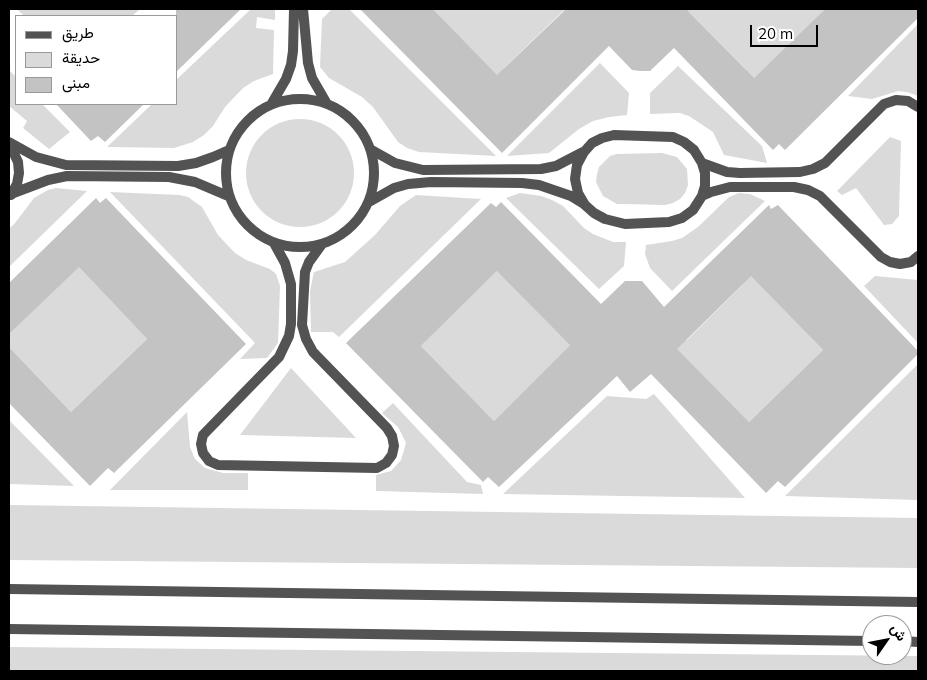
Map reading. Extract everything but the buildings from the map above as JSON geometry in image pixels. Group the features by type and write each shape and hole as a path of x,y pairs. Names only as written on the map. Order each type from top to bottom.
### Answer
{"street":[{"path":"272,104 286,79 291,65 294,9"},
{"path":"303,9 308,63 312,78 327,104"},
{"path":"370,202 374,175 370,149 355,124 345,114 327,104 309,99 290,99 272,104 253,114 238,130 225,165 225,181 228,196 239,216 254,232 274,243 290,247 306,248 338,238 350,228 370,202 394,188 408,184 431,182 522,183 539,185 571,196 586,205"},
{"path":"702,163 727,172 740,173 813,170 825,163 884,104 896,100 908,101 918,107"},
{"path":"370,149 395,163 416,169 541,169 571,160 597,141 614,135 673,137 684,142 694,150 702,163 705,173 705,186 702,196 693,210 682,218 669,222 625,224 605,219 594,213 578,193 576,179 577,164 584,152"},
{"path":"9,142 36,157 66,165 178,166 196,163 229,150"},
{"path":"9,142 15,151 19,167 16,184 10,196"},
{"path":"10,196 48,180 66,176 169,177 195,182 228,196"},
{"path":"702,196 730,187 808,190 820,196 881,257 890,262 900,264 911,262 918,256"},
{"path":"274,243 285,263 291,284 291,324 289,336 279,357 203,435 201,444 203,453 209,461 218,465 378,468 386,463 392,455 394,446 392,436 387,428 313,352 306,339 302,325 305,272 308,262 322,244"},
{"path":"9,589 918,602"},
{"path":"9,630 862,641"}],"green space":[{"path":"17,9 140,9 133,15 23,15"},
{"path":"251,9 275,9 275,20 257,17 256,28 274,30 273,74 254,81 243,88 225,107 213,126 204,135 193,142 174,148 107,147 151,105 178,105 178,78"},
{"path":"332,9 349,9 496,156 419,152 407,148 398,142 373,107 362,97 329,78 320,67 322,19"},
{"path":"433,9 580,9 584,13 575,22 564,10 504,68 508,87"},
{"path":"675,9 825,9 742,90 746,70 690,13 670,14"},
{"path":"918,24 918,96 898,91 872,99 848,96"},
{"path":"600,63 629,93 627,115 593,121 579,129 549,153 507,156"},
{"path":"678,66 762,146 767,163 724,155 713,132 689,116 680,113 650,114 650,93"},
{"path":"9,70 15,76 15,105 43,105 70,132 49,149 23,128 27,121 9,106"},
{"path":"300,119 321,123 338,135 350,152 354,173 350,194 338,211 321,223 300,227 279,223 262,211 250,194 246,173 250,152 262,135 279,123"},
{"path":"890,137 901,141 899,216 892,224 884,225 856,188 842,195 837,191"},
{"path":"662,153 677,157 687,169 688,185 680,199 665,205 617,204 603,196 596,182 597,174 599,167 610,156 617,154"},
{"path":"56,188 87,191 9,267 9,229 34,198"},
{"path":"110,192 188,197 202,207 218,235 235,253 246,260 270,269 276,274 280,286 278,343 267,358 240,359 255,343"},
{"path":"520,193 541,196 552,200 563,206 584,228 593,234 613,242 626,242 624,266 599,289 506,198"},
{"path":"739,193 750,194 765,201 672,291 650,268 645,254 646,245 682,238 698,227 729,197"},
{"path":"416,195 481,199 339,337 333,332 311,332 310,291 314,272 345,262 375,235 400,206"},
{"path":"66,253 147,339 71,412 9,347 9,332"},
{"path":"507,261 579,336 494,421 421,346"},
{"path":"743,267 823,350 749,422 666,339 687,340 743,284"},
{"path":"875,276 918,280 918,343 864,286"},
{"path":"918,364 918,500 785,496"},
{"path":"291,368 356,438 240,435"},
{"path":"654,394 745,498 503,494 607,396 646,399"},
{"path":"393,403 467,482 481,485 483,494 376,491 376,475 391,471 401,460 406,443 398,427 382,413"},
{"path":"187,412 190,447 195,459 205,468 223,473 248,473 248,490 110,490"},
{"path":"9,420 74,486 9,484"},
{"path":"9,505 918,518 918,568 9,560"},
{"path":"9,647 862,655 862,665 912,665 912,656 918,656 918,671 9,671"}]}
